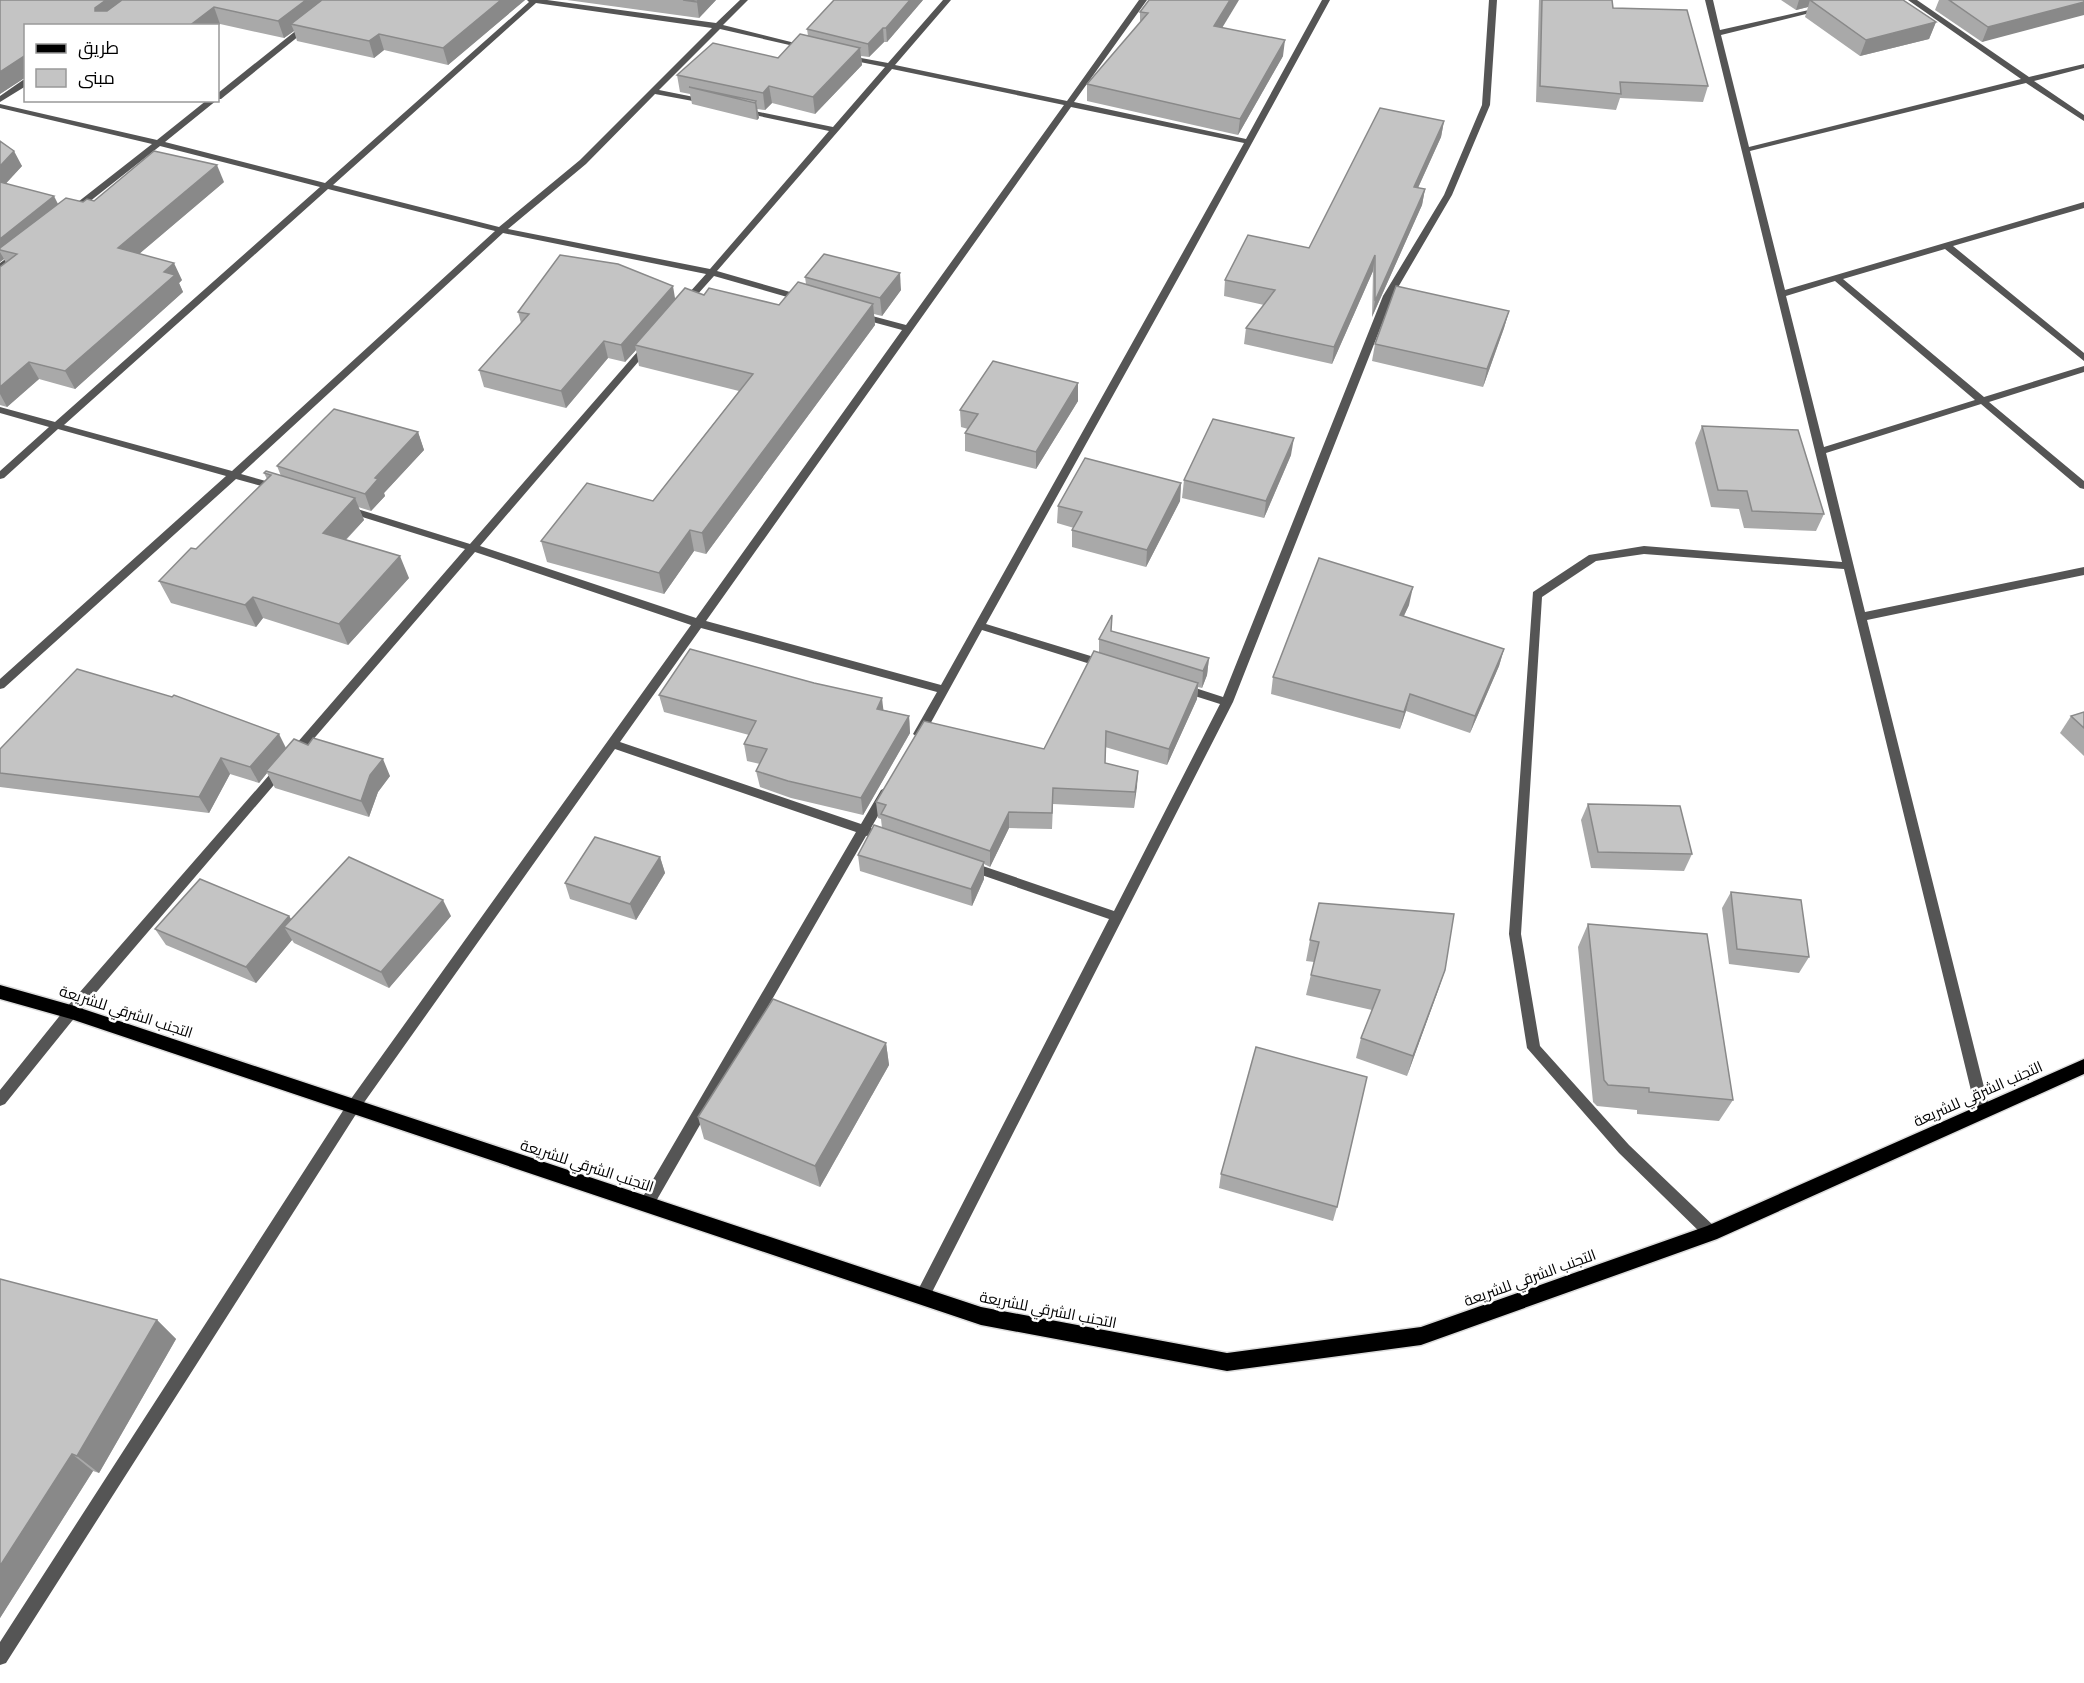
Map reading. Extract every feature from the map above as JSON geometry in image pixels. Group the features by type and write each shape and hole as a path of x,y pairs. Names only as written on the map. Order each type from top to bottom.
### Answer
{"main road":[{"name":"التجنب الشرقي للشريعة","path":"0,992 71,1012 981,1316 1227,1362 1421,1336 1711,1233 2084,1066"}],"street":[{"path":"0,476 533,0 718,26 821,51"},
{"path":"0,685 501,230 583,162 744,0"},
{"path":"680,308 947,0"},
{"path":"0,1657 353,1107 1143,0"},
{"path":"916,740 1326,0"},
{"path":"922,1297 1227,702 1388,296 1448,195 1486,105 1493,0"},
{"path":"1709,0 1983,1112"},
{"path":"1912,0 2084,119"},
{"path":"1718,33 1826,8"},
{"path":"219,96 314,21"},
{"path":"843,56 1249,142"},
{"path":"1746,150 2084,66"},
{"path":"0,100 24,83"},
{"path":"654,91 710,103"},
{"path":"65,216 210,102"},
{"path":"0,106 159,143 501,230 711,272 810,301"},
{"path":"733,108 834,130"},
{"path":"1782,294 2084,205"},
{"path":"0,267 28,245"},
{"path":"1946,245 2084,358"},
{"path":"1836,278 2084,486"},
{"path":"853,314 908,330"},
{"path":"0,1100 71,1012 657,334"},
{"path":"1821,451 2084,369"},
{"path":"0,411 235,474 291,492"},
{"path":"337,506 473,548 698,623 945,690"},
{"path":"1711,1233 1624,1149 1534,1048 1515,934 1537,595 1593,558 1644,550 1849,566"},
{"path":"1861,617 2084,572"},
{"path":"981,626 1115,667"},
{"path":"1171,685 1227,702"},
{"path":"612,744 885,837"},
{"path":"646,1205 892,780"},
{"path":"963,864 1117,916"}],"building":[{"path":"0,0 106,0 95,8 95,11 107,11 122,0 306,0 278,21 214,7 192,24 24,24 24,56 0,72"},
{"path":"322,0 501,0 443,48 379,34 369,41 291,24"},
{"path":"834,0 910,0 886,28 883,28 868,44 807,29"},
{"path":"1149,0 1230,0 1214,26 1285,40 1240,119 1087,84 1148,13 1140,12"},
{"path":"1542,0 1612,0 1613,8 1687,10 1708,86 1620,82 1621,94 1540,86"},
{"path":"1810,0 1903,0 1936,22 1866,40"},
{"path":"1949,0 2084,0 2084,2 1988,27"},
{"path":"800,34 860,48 813,97 769,86 763,93 677,75 713,43 778,58"},
{"path":"689,87 756,101 755,103"},
{"path":"1380,108 1444,121 1414,187 1425,189 1375,301 1375,255 1334,347 1246,328 1275,290 1225,280 1248,235 1309,248"},
{"path":"0,141 14,151 0,166"},
{"path":"154,151 217,165 118,248 174,263 164,272 175,275 65,371 29,362 0,387 0,267 17,254 0,250 0,248 66,198 83,202 87,199 94,201"},
{"path":"0,182 54,196 0,239"},
{"path":"824,254 900,273 880,298 805,277"},
{"path":"560,255 618,264 673,286 621,345 604,341 561,391 479,370 529,314 518,312"},
{"path":"798,282 873,304 702,533 690,530 659,573 541,541 587,483 653,501 753,374 635,345 685,288 704,295 709,288 779,305"},
{"path":"1396,286 1509,311 1487,369 1375,344"},
{"path":"993,361 1078,383 1036,452 965,433 978,414 960,410"},
{"path":"334,409 418,432 375,478 378,479 365,494 277,466"},
{"path":"1213,419 1294,438 1266,501 1184,480"},
{"path":"1702,426 1798,430 1824,514 1752,511 1747,491 1718,490"},
{"path":"1085,458 1181,483 1147,550 1072,530 1082,512 1058,506"},
{"path":"266,471 355,498 323,533 400,556 339,624 253,597 245,605 159,581 191,548 196,549 271,475 264,473"},
{"path":"1319,558 1413,587 1400,615 1504,649 1475,716 1410,694 1404,712 1273,677"},
{"path":"1112,615 1111,631 1209,658 1203,671 1099,639"},
{"path":"690,649 814,683 882,698 877,709 909,716 861,798 788,781 756,771 767,749 744,744 756,721 659,695"},
{"path":"1094,651 1198,683 1169,749 1106,731 1105,763 1138,771 1135,792 1053,788 1052,813 1009,812 990,851 881,814 886,805 876,802 924,721 1044,749"},
{"path":"77,669 172,697 174,695 279,734 250,767 221,758 199,797 0,773 0,749"},
{"path":"2084,712 2084,728 2071,716"},
{"path":"313,738 383,759 370,775 361,801 266,771 294,739 308,745"},
{"path":"1588,804 1680,806 1692,854 1598,852"},
{"path":"874,825 984,862 971,889 858,855"},
{"path":"595,837 660,857 630,904 565,883"},
{"path":"349,857 443,900 381,972 284,927"},
{"path":"200,879 289,916 246,967 155,929"},
{"path":"1731,892 1801,900 1809,957 1737,949"},
{"path":"1319,903 1454,914 1445,970 1413,1056 1361,1038 1380,990 1311,975 1319,942 1310,940"},
{"path":"1588,924 1707,934 1733,1100 1649,1092 1649,1088 1608,1085 1604,1080"},
{"path":"773,999 886,1043 815,1166 698,1117"},
{"path":"1256,1047 1367,1077 1337,1207 1221,1174"},
{"path":"0,1279 157,1320 77,1456 72,1454 0,1566"}]}
